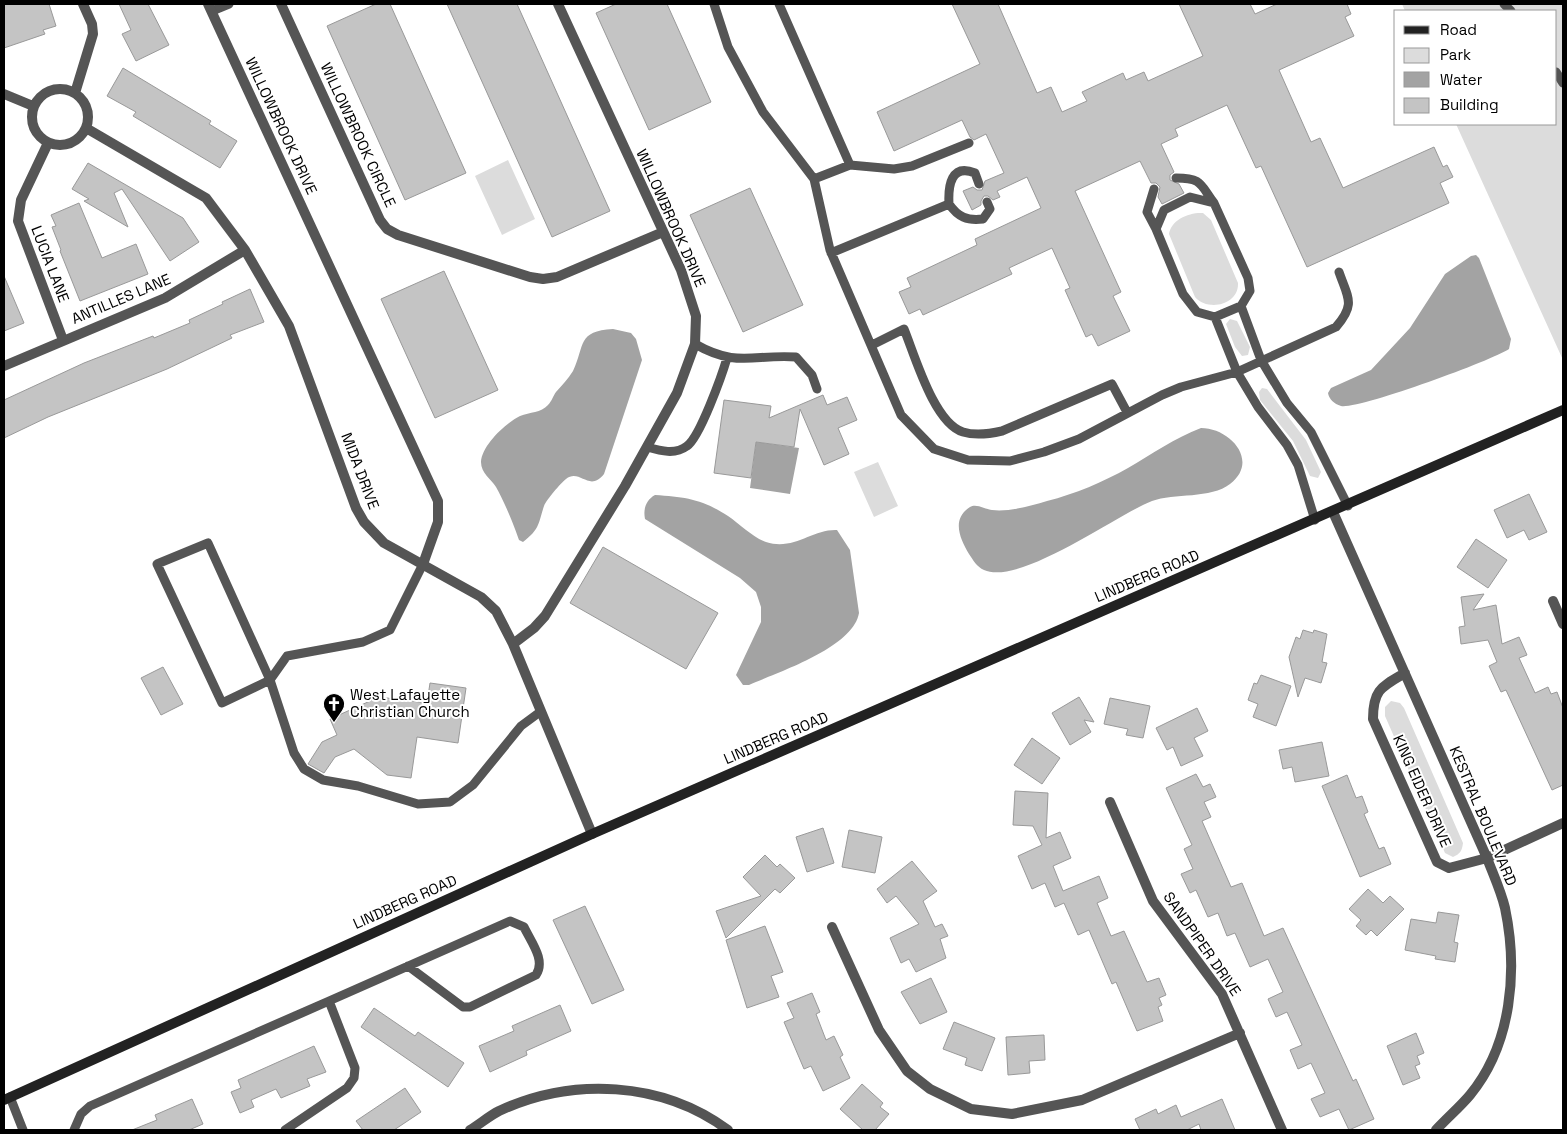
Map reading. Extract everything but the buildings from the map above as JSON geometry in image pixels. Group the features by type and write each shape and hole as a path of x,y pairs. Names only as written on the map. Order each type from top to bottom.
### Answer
{"main road":[{"name":"LINDBERG ROAD","path":"7,1099 592,834 1348,506 1563,410"}],"street":[{"path":"75,93 93,34 92,24 83,4"},
{"name":"WILLOWBROOK CIRCLE","path":"281,4 376,211 387,229 398,235 530,277 543,279 557,277 663,232"},
{"name":"WILLOWBROOK DRIVE","path":"514,644 534,628 545,616 625,486 677,393 695,344 696,316 681,270 558,4"},
{"name":"WILLOWBROOK DRIVE","path":"210,7 438,501 438,522 423,564"},
{"path":"56,89 75,93 85,104 88,120 86,128 74,141 66,145 48,143 40,138 32,124 33,106 46,92 56,89"},
{"path":"4,94 33,106"},
{"name":"MIDA DRIVE","path":"86,128 206,198 245,250 289,326 356,508 364,522 384,543 481,597 496,611 514,644 540,712 592,834"},
{"name":"LUCIA LANE","path":"48,143 21,200 18,221 63,340"},
{"name":"ANTILLES LANE","path":"4,366 171,295 245,250"},
{"name":"KESTRAL BOULEVARD","path":"1333,512 1487,858 1505,907 1512,962 1508,1009 1498,1048 1471,1094 1436,1130"},
{"path":"1553,601 1563,624"},
{"name":"KING EIDER DRIVE","path":"1405,673 1380,687 1373,701 1373,719 1437,862 1449,868 1487,858 1563,823"},
{"name":"SANDPIPER DRIVE","path":"1110,802 1153,901 1222,994 1282,1130"},
{"path":"832,927 879,1030 907,1071 930,1090 971,1109 1012,1114 1082,1100 1240,1033"},
{"path":"470,1130 498,1112 535,1098 566,1090 609,1088 655,1094 687,1106 713,1119 728,1130"}],"lane":[{"path":"210,7 229,4"},
{"path":"714,4 728,47 762,112 814,179 831,253 902,415 934,449 968,460 1010,461 1044,452 1078,439 1127,412 1182,387 1237,372 1336,327 1346,315 1349,302 1338,272"},
{"path":"779,4 850,165"},
{"path":"814,179 850,165 894,169 912,166 969,143"},
{"path":"979,184 974,174 967,170 960,171 952,178 948,190 949,204 954,212 969,220 983,219 990,209 987,202"},
{"path":"1154,189 1147,212 1183,294 1197,312 1215,317 1241,306 1250,291 1248,278 1214,204 1198,181 1192,178 1176,178"},
{"path":"1156,229 1164,210 1190,197 1214,204"},
{"path":"831,253 949,204"},
{"path":"1241,306 1261,360 1287,403 1311,432 1348,506"},
{"path":"1215,317 1237,372 1258,407 1291,451 1298,465 1315,520"},
{"path":"872,345 904,330 936,406 945,418 962,431 984,435 1002,432 1112,384 1127,412"},
{"path":"695,344 727,358 753,360 775,355 796,357 812,374 817,389"},
{"path":"647,447 671,453 688,446 697,432 719,384 727,358"},
{"path":"423,564 390,630 364,642 287,656 270,680 222,703 157,564 208,543 270,680 294,753 304,769 323,780 358,786 418,804 450,802 474,785 521,726 540,712"},
{"path":"74,1130 81,1114 90,1106 510,921 524,927 540,961 541,968 536,976 470,1007 463,1007 408,966"},
{"path":"285,1130 347,1088 354,1078 353,1058 329,1001"},
{"path":"7,1099 23,1130"}],"green space":[{"path":"1402,4 1563,4 1563,360 1456,125 1557,125 1557,10 1405,10"},
{"path":"508,160 535,219 502,235 475,176"},
{"path":"1203,213 1211,220 1238,283 1234,297 1222,304 1207,304 1195,297 1169,234 1170,229 1177,221 1192,214"},
{"path":"1230,319 1237,321 1250,347 1248,355 1242,356 1235,347 1226,324"},
{"path":"1262,388 1267,389 1306,440 1321,472 1318,478 1310,476 1293,441 1260,400 1259,392"},
{"path":"878,462 898,506 874,517 854,472"},
{"path":"1391,701 1400,703 1404,708 1463,843 1460,852 1453,857 1445,853 1385,716 1385,707"}],"water":[{"path":"1476,255 1479,258 1511,339 1509,349 1477,364 1396,393 1352,405 1341,406 1332,401 1328,393 1331,388 1371,370 1410,328 1445,274 1471,256"},
{"path":"613,329 631,333 636,339 642,360 604,474 594,481 576,476 566,479 544,506 536,530 523,542 519,540 509,513 496,487 481,466 482,455 490,442 508,424 520,416 545,408 573,371 581,347 588,336 601,330"},
{"path":"1201,428 1212,429 1231,440 1238,447 1242,456 1242,466 1239,475 1222,489 1203,494 1152,501 1043,559 1020,568 1000,572 984,570 979,567 969,554 960,536 959,523 961,517 972,506 999,510 1012,509 1068,495 1109,478 1173,441"},
{"path":"756,442 799,448 790,494 750,488"},
{"path":"655,495 701,502 719,510 756,537 776,544 794,542 819,533 837,530 850,550 859,613 854,626 829,648 813,657 749,685 743,685 736,675 761,622 761,607 756,592 740,578 645,519 646,505 649,499"}],"place":[{"name":"West Lafayette Christian Church","path":"334,723"}]}
